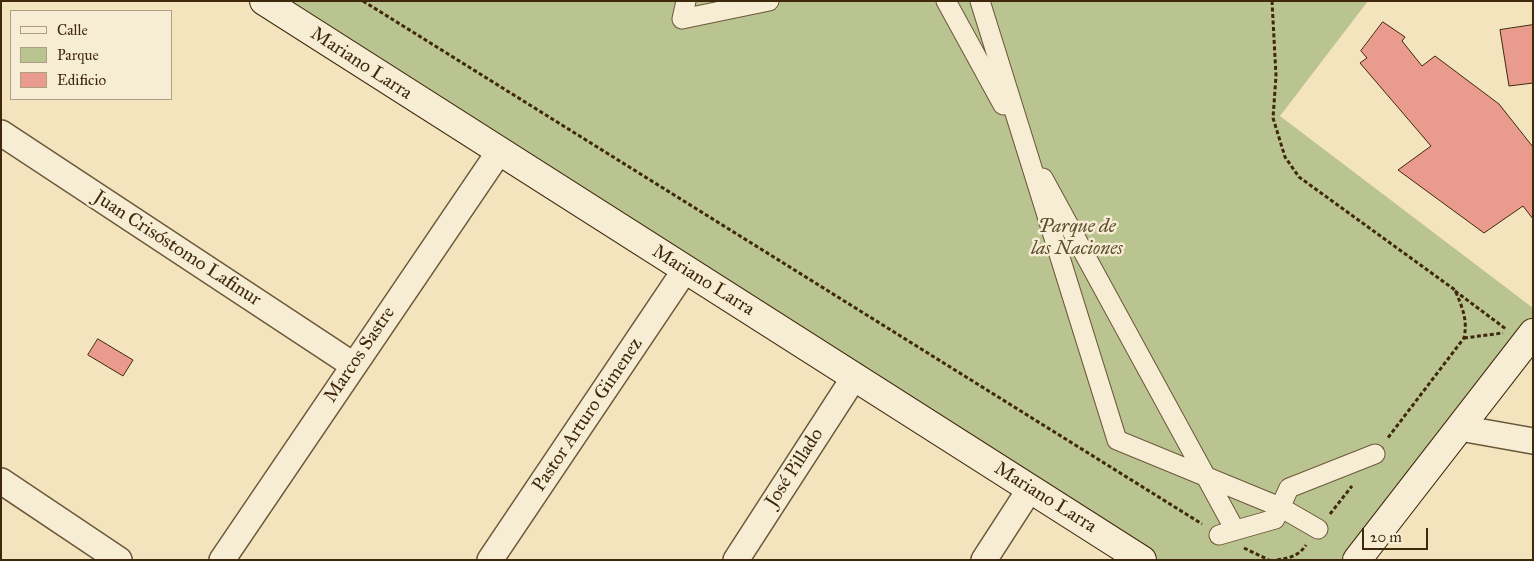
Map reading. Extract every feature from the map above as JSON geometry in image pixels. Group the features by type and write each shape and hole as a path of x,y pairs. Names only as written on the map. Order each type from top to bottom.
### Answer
{"main road":[{"name":"Mariano Larra","path":"264,1 1142,560"},
{"path":"1357,560 1533,333"}],"street":[{"path":"686,1 682,19 769,1"},
{"path":"946,1 1206,476 1227,532 1275,519 1288,488 1375,454"},
{"path":"980,1 1117,440 1280,507 1318,529"},
{"name":"Juan Crisóstomo Lafinur","path":"1,133 353,365"},
{"name":"Marcos Sastre","path":"222,560 499,152"},
{"name":"Pastor Arturo Gimenez","path":"490,560 685,270"},
{"name":"José Pillado","path":"736,560 855,376"},
{"path":"1460,428 1533,441"},
{"path":"1,481 119,560"},
{"path":"984,560 1030,490"}],"path":[{"path":"363,1 1227,532 1269,560"},
{"path":"1272,1 1276,76 1273,118 1285,157 1299,177 1510,332 1464,338"},
{"path":"1375,454 1464,338 1465,314 1455,290"},
{"path":"1276,560 1288,558 1301,552 1353,484"}],"green space":[{"name":"Parque de las Naciones","path":"264,1 1368,1 1280,116 1533,308 1533,333 1357,560 1144,560"}],"building":[{"path":"1383,22 1405,37 1402,41 1422,66 1435,56 1499,104 1533,147 1533,219 1523,206 1484,233 1398,170 1431,146 1360,63 1367,58 1361,51"},
{"path":"1533,25 1533,83 1509,86 1500,30"},
{"path":"98,339 133,360 123,376 88,355"}]}
